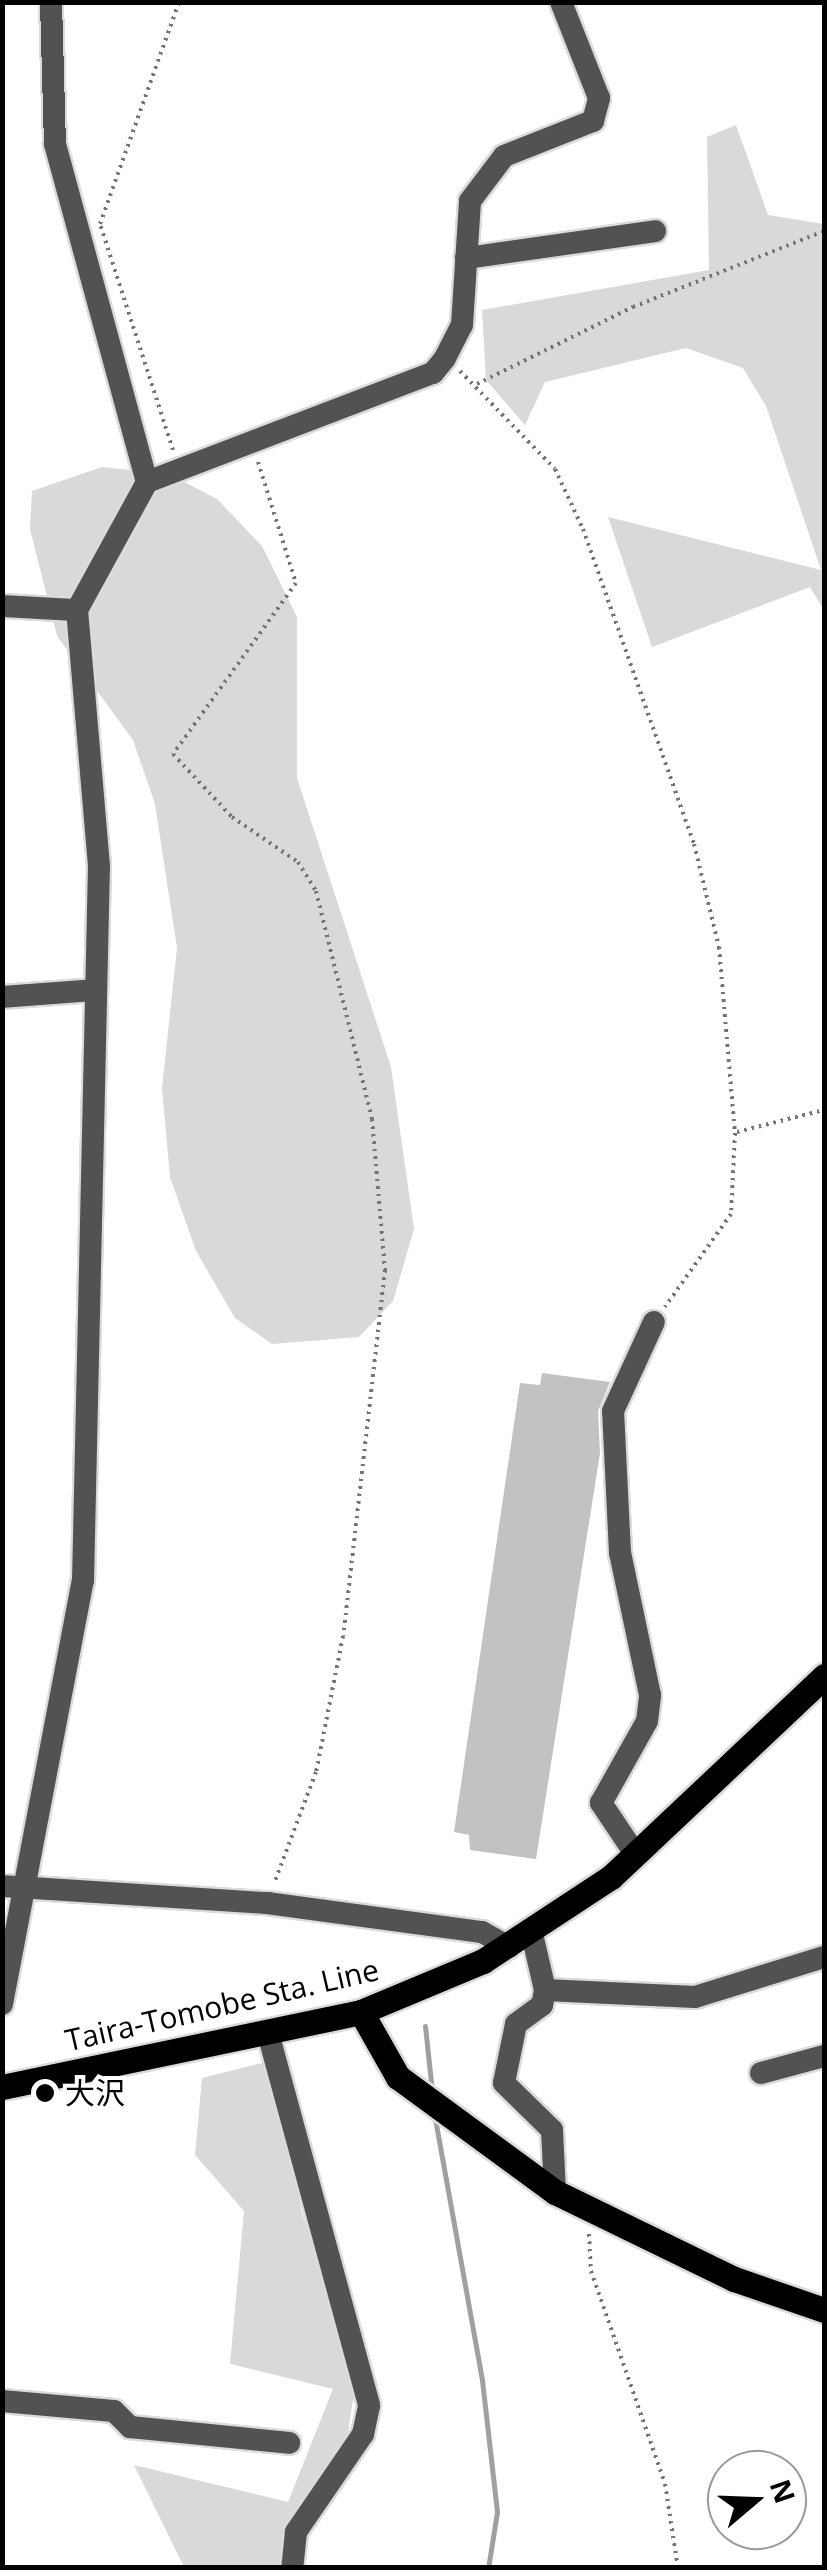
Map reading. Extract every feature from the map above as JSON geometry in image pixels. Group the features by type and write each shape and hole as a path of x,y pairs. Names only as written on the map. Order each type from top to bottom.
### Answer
{"main road":[{"name":"Taira-Tomobe Sta. Line","path":"2,2087 361,2012 521,1941 636,1854 824,1676"},
{"path":"361,2012 398,2077 555,2192 590,2214 824,2310"}],"street":[{"path":"51,2 55,144 147,482"},
{"path":"2,2004 28,1888 83,1581 97,785 77,610 147,482 178,464 433,373 445,358 462,326 470,201 504,156 593,122 599,98 561,2"},
{"path":"466,258 655,231"},
{"path":"2,606 77,610"},
{"path":"2,997 96,990"},
{"path":"636,1854 601,1802 647,1721 650,1695 620,1553 613,1410 654,1322"},
{"path":"2,1886 266,1903 482,1932 521,1941 544,1990 542,2005 516,2024 504,2084 552,2130 555,2192"},
{"path":"544,1990 696,1997 824,1957"},
{"path":"268,2033 369,2406 363,2434 296,2532 292,2568"},
{"path":"762,2073 824,2056"},
{"path":"2,2400 114,2410 130,2427 290,2443"}],"path":[{"path":"178,464 100,224 179,2"},
{"path":"474,384 633,307 824,231"},
{"path":"445,358 555,469 626,647 719,947 735,1133 730,1214 654,1322"},
{"path":"251,438 296,582 174,754 232,817 298,862 316,892 372,1119 385,1270 343,1636 316,1772 266,1903"},
{"path":"735,1133 824,1110"},
{"path":"590,2214 592,2271 665,2484 678,2568"}],"shaded area":[{"path":"736,125 768,215 824,224 824,610 810,587 652,647 608,517 821,570 766,406 743,368 686,348 545,382 525,425 486,380 482,310 709,270 707,137"},
{"path":"102,467 169,474 217,499 262,546 297,617 297,778 391,1067 414,1229 393,1301 359,1337 272,1344 235,1318 196,1251 170,1177 162,1088 177,948 155,804 133,740 57,636 30,529 32,491"},
{"path":"286,2057 301,2210 357,2375 340,2483 295,2529 289,2567 184,2567 134,2465 288,2502 333,2389 230,2364 244,2211 195,2155 202,2078"}],"building":[{"path":"542,1373 610,1382 598,1411 600,1453 536,1859 470,1850 469,1835 454,1832 520,1383 540,1385"}],"waterway":[{"path":"425,2026 432,2092"},
{"path":"434,2113 482,2380 497,2512 488,2568"}],"place":[{"name":"大沢","path":"45,2093"}]}
